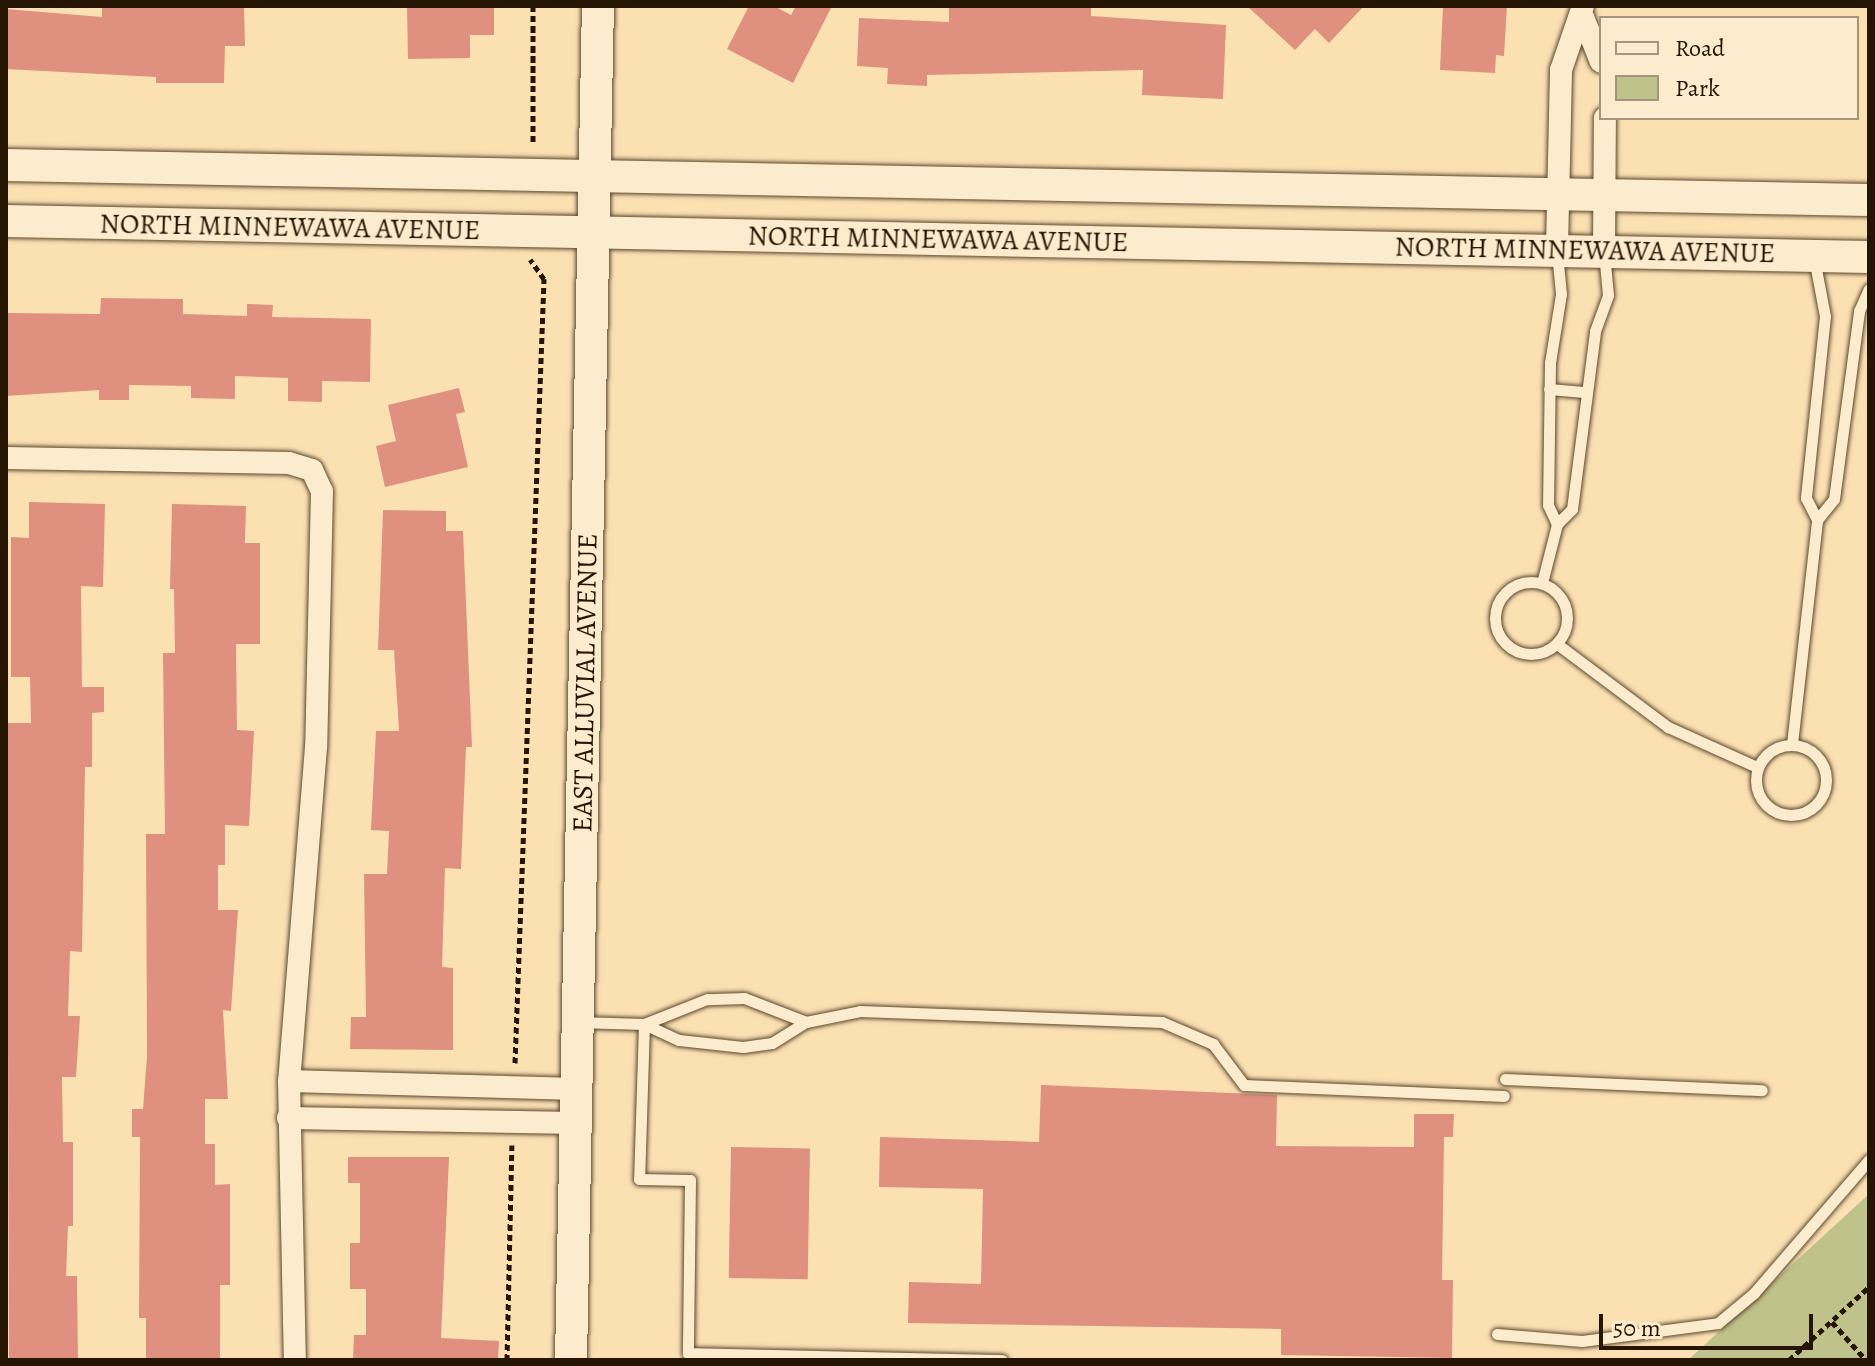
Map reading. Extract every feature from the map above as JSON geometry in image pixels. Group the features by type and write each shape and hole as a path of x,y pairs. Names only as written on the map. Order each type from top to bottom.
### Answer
{"main road":[{"name":"EAST ALLUVIAL AVENUE","path":"571,1360 598,6"},
{"name":"NORTH MINNEWAWA AVENUE","path":"6,165 1869,200"},
{"name":"NORTH MINNEWAWA AVENUE","path":"6,221 593,234 1557,248 1869,257"}],"street":[{"path":"1583,11 1599,56"},
{"path":"1557,248 1561,70 1583,11"},
{"path":"1604,249 1605,120"},
{"path":"6,458 289,463 312,470 322,491 316,747 289,1081 295,1360"},
{"path":"289,1081 577,1089"},
{"path":"288,1118 576,1123"}],"lane":[{"path":"1557,248 1561,294 1549,389 1548,505 1557,524"},
{"path":"1542,583 1557,524 1572,509 1595,331 1608,295 1604,249"},
{"path":"1812,254 1825,316 1806,498 1817,520"},
{"path":"1792,744 1817,520 1834,499 1859,311 1869,289"},
{"path":"1549,389 1587,392"},
{"path":"1530,581 1553,589 1567,609 1568,622 1557,644 1539,654 1517,652 1499,636 1495,624 1507,590 1530,581"},
{"path":"1557,644 1668,727 1757,767"},
{"path":"1792,744 1813,752 1825,771 1823,794 1808,811 1785,815 1766,805 1756,787 1757,767 1771,750 1792,744"},
{"path":"644,1024 707,999 744,998 806,1022"},
{"path":"578,1022 644,1024 679,1040 743,1047 772,1043 806,1022 860,1011 1162,1022 1213,1044 1244,1085 1504,1096"},
{"path":"644,1024 639,1179 690,1180 688,1353 1002,1360"},
{"path":"1505,1079 1762,1090"},
{"path":"1497,1334 1582,1341 1718,1323 1754,1293 1869,1160"}],"path":[{"path":"533,6 533,137"},
{"path":"514,1087 544,279"},
{"path":"507,1360 513,1122"},
{"path":"1789,1360 1869,1287"},
{"path":"1832,1322 1866,1360"}],"green space":[{"path":"1869,1194 1869,1360 1688,1360"}],"building":[{"path":"102,6 244,6 245,46 225,46 224,83 156,83 156,77 6,69 6,9 102,17"},
{"path":"407,6 494,6 494,35 470,35 470,58 408,59"},
{"path":"749,6 774,6 791,15 796,6 832,6 793,83 727,49"},
{"path":"949,6 1091,6 1091,16 1226,25 1223,99 1142,95 1143,70 927,75 927,86 887,84 888,68 857,66 859,18 949,22"},
{"path":"1247,6 1364,6 1329,43 1315,29 1295,50"},
{"path":"1443,6 1507,6 1504,56 1496,55 1495,73 1440,70"},
{"path":"101,298 183,299 183,314 247,316 247,304 273,305 272,317 371,319 370,382 322,381 322,402 288,401 288,378 235,376 235,399 191,398 191,386 129,385 129,400 99,400 99,390 6,396 7,313 100,314"},
{"path":"459,388 465,412 456,414 468,467 385,487 376,446 396,441 388,405"},
{"path":"29,502 105,504 103,587 81,586 82,687 104,687 104,712 92,713 92,767 85,767 82,952 70,951 68,1016 80,1016 76,1077 62,1077 63,1142 73,1142 73,1226 68,1226 66,1276 77,1276 78,1360 9,1360 7,723 31,723 30,677 11,677 11,537 29,538"},
{"path":"172,504 246,506 245,543 260,543 260,644 236,644 237,730 254,731 249,826 225,825 225,865 218,865 218,910 238,910 231,1011 223,1010 228,1099 205,1099 205,1144 215,1144 215,1185 230,1184 230,1285 220,1285 220,1360 146,1360 146,1318 139,1318 140,1137 132,1137 132,1109 143,1109 147,1056 146,834 165,834 163,653 175,653 174,589 170,589"},
{"path":"383,510 446,511 446,531 463,531 472,747 466,747 461,869 445,868 442,967 453,968 453,1050 350,1049 351,1017 366,1017 364,874 387,874 389,831 371,830 376,731 399,731 394,650 378,650"},
{"path":"1041,1085 1277,1095 1276,1146 1414,1147 1414,1114 1454,1114 1453,1137 1444,1137 1442,1280 1453,1280 1452,1358 1281,1355 1281,1329 908,1323 909,1282 981,1284 983,1189 879,1187 880,1137 1039,1142"},
{"path":"731,1147 810,1148 808,1279 729,1278"},
{"path":"348,1157 449,1157 441,1338 499,1341 498,1360 353,1360 354,1335 366,1335 366,1289 350,1289 350,1243 360,1243 360,1183 348,1183"}]}
